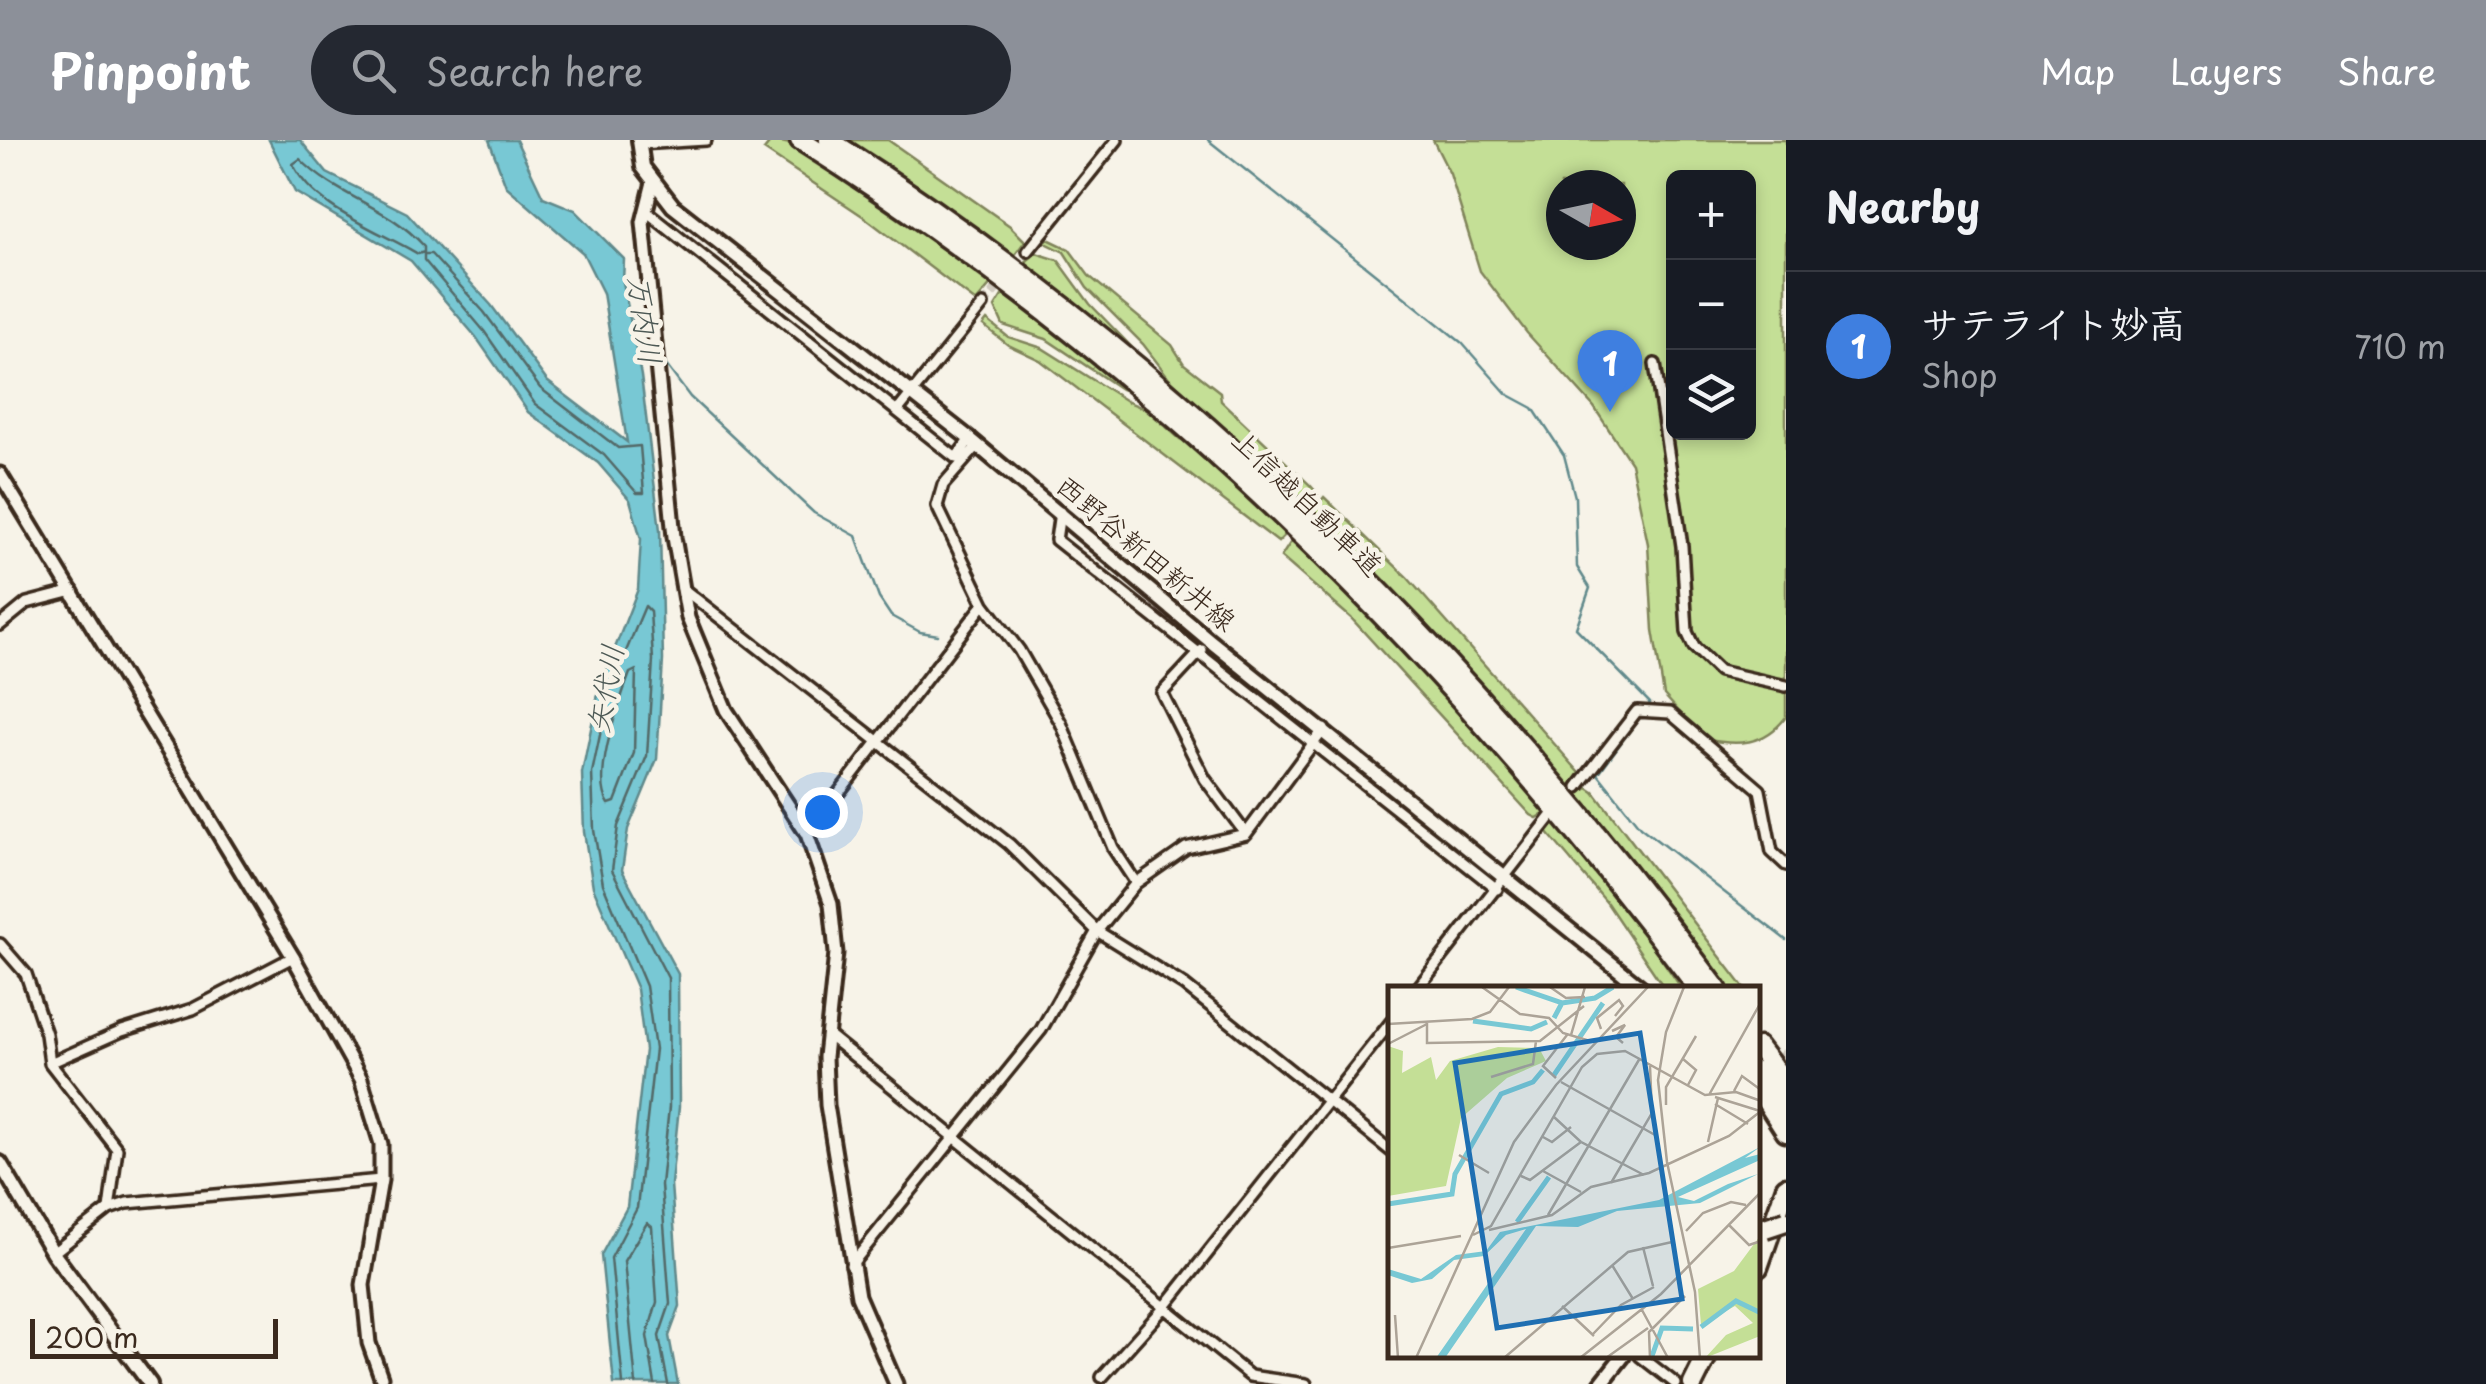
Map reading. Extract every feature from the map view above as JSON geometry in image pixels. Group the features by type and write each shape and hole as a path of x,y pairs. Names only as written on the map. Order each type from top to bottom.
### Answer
{"highway":[{"name":"上信越自動車道","path":"800,140 1016,288 1110,362 1253,487 1462,696 1639,910 1693,986"},
{"name":"上信越自動車道","path":"829,140 971,235 1074,314 1310,520 1509,728 1618,858 1715,986"},
{"path":"1761,1046 1786,1072"},
{"path":"1761,1047 1786,1084"},
{"path":"1761,1074 1786,1108"},
{"path":"1761,1093 1786,1132"},
{"path":"1761,1231 1786,1169"},
{"path":"1761,1259 1786,1187"},
{"path":"1761,1231 1786,1221"},
{"path":"1761,1260 1774,1237 1786,1236"},
{"path":"1693,1384 1706,1359"},
{"path":"1703,1384 1715,1359"}],"main road":[{"name":"西野谷新田新井線","path":"639,142 644,168 674,206 974,442 1209,640 1640,986"},
{"path":"0,1163 53,1252 150,1384"},
{"path":"1601,1384 1621,1359"}],"street":[{"path":"639,142 706,140"},
{"path":"1028,251 1117,140"},
{"path":"653,182 646,211 672,518 682,588 698,651 726,710 807,834 834,926 824,1080 858,1296 896,1384"},
{"path":"646,211 956,458 974,442"},
{"path":"899,410 983,305"},
{"path":"1655,364 1682,546 1686,632 1694,647 1719,671 1786,686"},
{"path":"974,442 943,486 937,506 984,604 1019,650 1061,723 1113,848 1136,883"},
{"path":"0,474 293,957 361,1079 378,1134 381,1180 363,1286 369,1343 381,1377"},
{"path":"1060,512 1056,540 1498,889"},
{"path":"682,588 882,740 1030,862 1097,931 1184,985 1388,1149"},
{"path":"0,624 27,602 74,591"},
{"path":"807,834 984,604"},
{"path":"1209,640 1162,693 1205,778 1246,834"},
{"path":"1578,787 1637,711 1670,712 1760,790 1772,852 1786,866"},
{"path":"851,1265 1041,1030 1097,931 1136,883 1186,848 1246,834 1324,729"},
{"path":"1419,986 1550,817"},
{"path":"0,944 26,974 46,1034 50,1063 117,1150 109,1209"},
{"path":"50,1063 122,1031 193,1009 293,957"},
{"path":"1102,1377 1164,1308 1388,1026"},
{"path":"828,1035 1250,1376 1306,1384"},
{"path":"53,1252 109,1209 154,1199 381,1180"},
{"path":"1644,1359 1676,1384"}],"green space":[{"path":"772,140 790,144 992,283 976,302 864,217 764,150"},
{"path":"842,140 888,140 1010,226 1025,241 1012,259"},
{"path":"1433,140 1786,140 1786,717 1769,734 1739,743 1704,739 1664,695 1653,630 1648,544 1631,463 1594,407 1527,333 1480,271 1450,174"},
{"path":"1048,239 1069,249 1089,276 1172,345 1184,364 1220,392 1221,401 1310,485 1319,495 1309,510 1169,378 1143,344 1087,288 1064,252 1044,242"},
{"path":"1036,253 1058,260 1090,304 1150,366 1022,265"},
{"path":"1003,294 1134,393 1121,389 1046,339 1003,325 995,307"},
{"path":"987,320 1008,337 1042,348 1128,402 1146,409 1180,439 1190,441 1288,532 1278,542 1040,360 1008,345 983,325"},
{"path":"1324,497 1407,577 1580,773 1570,788 1473,677 1312,512"},
{"path":"1294,537 1370,612 1549,811 1537,818 1531,815 1351,618 1281,557"},
{"path":"1588,788 1594,792 1743,986 1727,986 1577,795"},
{"path":"1555,821 1634,918 1680,986 1663,986 1607,903 1547,832"}],"water":[{"name":"矢代川","path":"269,140 300,140 327,173 407,213 491,305 547,381 627,442 603,293 583,253 506,186 489,140 516,140 543,197 575,210 624,259 623,282 641,376 660,530 663,660 657,759 628,829 622,870 678,974 679,1107 671,1184 680,1306 669,1336 678,1384 614,1384 601,1255 627,1207 645,1050 637,989 593,887 584,832 582,773 599,689 638,589 641,539 630,500 598,463 528,412 476,337 411,261 295,192"}],"waterway":[{"path":"1208,140 1462,343 1507,394 1533,408 1564,455 1575,497 1577,567 1590,588 1576,628 1650,703 1647,707"},
{"name":"万内川","path":"629,312 649,343"},
{"name":"万内川","path":"663,361 690,397 814,513 856,536 879,598 891,616 920,632 938,635"},
{"path":"1643,713 1598,774 1640,827 1786,940"}],"tunnel":[{"path":"983,305 1004,280"},
{"path":"1774,1074 1786,1052"}],"place":[{"name":"サテライト妙高","path":"1610,412"}]}
